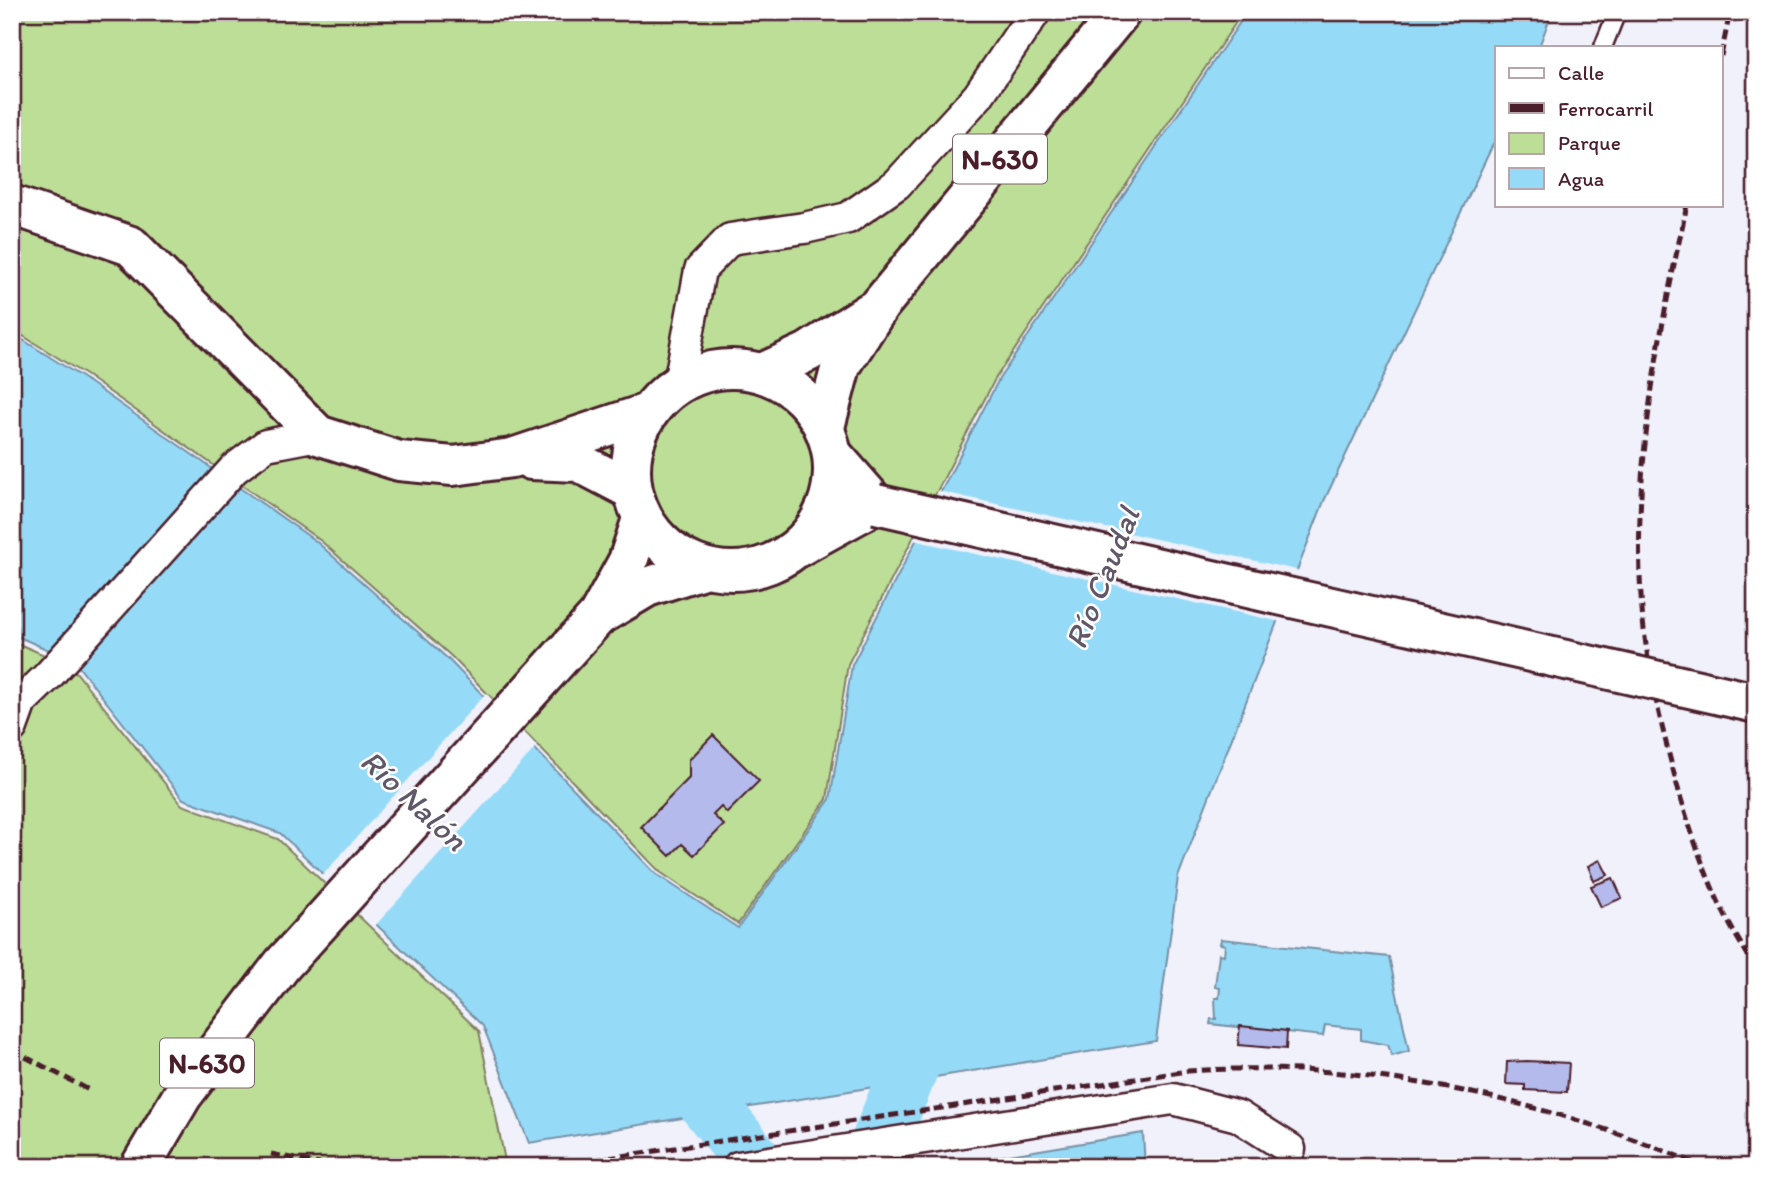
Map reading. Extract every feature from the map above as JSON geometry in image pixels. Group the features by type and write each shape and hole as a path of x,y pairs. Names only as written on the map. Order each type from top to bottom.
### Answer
{"main road":[{"name":"N-630","path":"637,505 676,554 706,568 739,571 770,564 798,547 816,528 827,505 833,480 829,441 841,366 880,306 1121,12"},
{"path":"12,205 131,246 318,435 399,461 453,466 512,458 647,413"},
{"name":"N-630","path":"762,373 808,352 880,306"},
{"name":"N-630","path":"140,1167 182,1096 282,965 598,617 628,561 637,505 631,464 636,438 647,413 679,384 705,372 724,369 762,373 795,391 809,403 829,441"},
{"path":"829,441 876,504 1756,703"},
{"path":"512,458 578,462 637,505"},
{"path":"798,547 876,504"},
{"name":"N-630","path":"598,617 647,587 706,568"}],"street":[{"path":"679,384 700,270 730,239 804,228 848,218 897,184 978,96 1035,12"},
{"path":"15,709 48,676 234,469 266,444 318,435"},
{"path":"738,1167 1173,1099 1238,1116 1292,1158"}],"lane":[{"path":"1603,46 1617,12"}],"green space":[{"path":"12,12 1243,12 995,379 848,664 827,799 738,924 660,872 451,656 321,541 87,376 12,329"},
{"path":"12,641 72,667 182,805 278,839 479,1031 505,1161 484,1167 12,1167"}],"water":[{"path":"1247,12 1552,12 1539,46 1495,46 1495,140 1324,501 1178,877 1156,1041 529,1143 483,1026 280,833 183,799 74,661 12,634 12,333 83,378 317,542 447,658 656,874 738,928 830,799 852,665 999,379"},
{"path":"1221,939 1389,957 1409,1051 1392,1056 1388,1045 1361,1040 1361,1029 1325,1025 1323,1036 1210,1024 1211,1019 1216,1019 1215,998 1219,998 1220,988 1215,987 1219,954 1224,955 1225,945 1220,944"},
{"path":"1143,1133 1145,1167 936,1167"}],"pier":[{"path":"938,491 1301,571 1281,622 913,540"},
{"path":"486,693 537,746 374,927 321,877"}],"building":[{"path":"713,735 759,781 727,813 721,807 713,815 724,825 694,855 682,844 670,856 641,827 689,778 689,760"},
{"path":"1600,860 1608,875 1594,881 1588,866"},
{"path":"1613,878 1622,898 1601,907 1591,886"},
{"path":"1240,1026 1287,1031 1286,1049 1238,1045"},
{"path":"1507,1062 1569,1063 1567,1092 1525,1090 1525,1085 1506,1084"}],"waterway":[{"name":"Río Caudal","path":"870,1167 933,1008"},
{"name":"Río Nalón","path":"666,1051 758,1167"}],"railway":[{"path":"1722,51 1730,12"},
{"path":"1687,206 1657,355 1644,457 1640,508 1642,610 1656,702 1686,814 1720,905 1756,966"},
{"path":"12,1050 89,1090"},
{"path":"548,1167 1188,1071 1254,1069 1320,1071 1386,1078 1516,1103 1580,1121 1704,1167"},
{"path":"271,1154 335,1167"}]}
